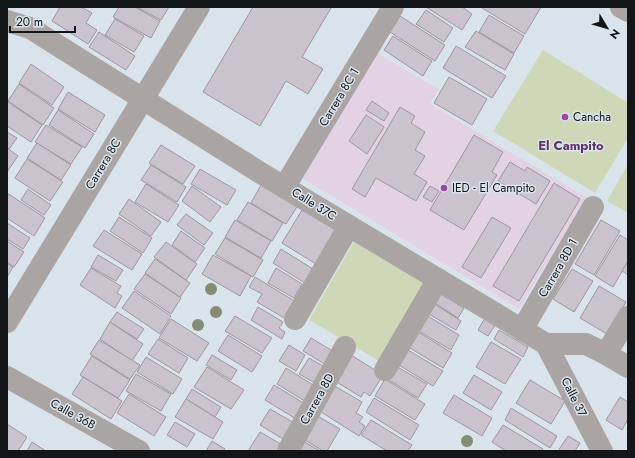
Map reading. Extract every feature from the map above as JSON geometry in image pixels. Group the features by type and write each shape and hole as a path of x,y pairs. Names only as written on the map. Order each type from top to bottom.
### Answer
{"street":[{"name":"Carrera 8C","path":"7,322 199,7"},
{"name":"Carrera 8C 1","path":"285,186 393,7"},
{"path":"621,7 628,11"},
{"name":"Calle 37C","path":"7,21 30,28 259,172 285,186 546,344"},
{"name":"Carrera 8D 1","path":"522,330 593,207"},
{"path":"295,319 350,226"},
{"path":"385,370 438,279"},
{"path":"606,354 628,317"},
{"path":"546,344 586,344 628,367"},
{"name":"Calle 37","path":"546,344 602,451"},
{"name":"Carrera 8D","path":"288,451 345,347"},
{"name":"Calle 36B","path":"7,377 139,451"}],"shaded area":[{"name":"IED - El Campito","path":"377,53 438,89 430,104 587,198 519,309 302,178"}],"green space":[{"name":"Cancha","path":"543,50 628,103 628,138 595,193 493,131"},
{"path":"628,164 628,213 607,201"},
{"path":"355,240 432,285 386,365 309,320"}],"building":[{"path":"60,7 81,7 92,13 86,23 97,30 88,44 52,21"},
{"path":"119,7 135,7 160,21 151,38 113,17"},
{"path":"137,7 169,7 161,20"},
{"path":"253,7 331,8 302,57 323,69 308,94 286,81 260,126 203,92"},
{"path":"426,7 462,7 472,14 462,30"},
{"path":"541,7 525,34 482,8"},
{"path":"426,10 453,28 444,42 416,24"},
{"path":"489,15 524,36 514,53 479,32"},
{"path":"400,16 445,45 435,61 390,32"},
{"path":"115,19 144,36 134,52 105,35"},
{"path":"476,31 514,54 505,70 465,47"},
{"path":"99,32 135,56 126,70 89,47"},
{"path":"393,36 432,61 423,76 384,50"},
{"path":"456,46 506,76 492,98 443,68"},
{"path":"31,64 64,87 52,105 19,83"},
{"path":"449,77 487,99 472,125 434,103"},
{"path":"19,84 54,108 43,125 8,101"},
{"path":"68,92 105,115 95,132 58,109"},
{"path":"372,101 389,113 384,121 366,110"},
{"path":"8,102 42,125 31,142 7,126"},
{"path":"400,107 415,116 411,123 425,132 415,150 425,156 414,174 427,182 416,201 376,178 365,197 352,189"},
{"path":"58,110 94,134 85,148 49,125"},
{"path":"366,115 384,127 367,154 349,141"},
{"path":"46,125 82,147 71,164 35,142"},
{"path":"7,132 17,138 9,149 7,147"},
{"path":"474,135 503,152 492,172 497,175 464,230 430,210"},
{"path":"37,143 71,165 61,180 27,158"},
{"path":"161,145 195,166 183,184 149,163"},
{"path":"7,148 18,156 7,172"},
{"path":"27,159 63,182 50,201 15,178"},
{"path":"510,162 525,171 527,167 550,181 536,204 498,181"},
{"path":"151,165 186,187 177,202 141,180"},
{"path":"200,169 236,190 227,205 191,184"},
{"path":"554,183 580,199 519,301 493,286"},
{"path":"146,184 179,205 168,222 135,202"},
{"path":"261,185 297,207 286,224 251,203"},
{"path":"192,186 221,207 210,222 182,201"},
{"path":"430,186 439,191 432,202 423,197"},
{"path":"28,189 51,205 44,215 21,200"},
{"path":"7,193 45,218 34,236 7,218"},
{"path":"129,199 161,222 151,236 119,214"},
{"path":"248,202 283,223 272,241 237,220"},
{"path":"302,210 336,230 316,264 282,243"},
{"path":"186,214 213,233 204,245 177,225"},
{"path":"119,217 152,238 143,253 110,231"},
{"path":"492,217 511,228 481,278 462,267"},
{"path":"235,220 271,241 261,258 225,237"},
{"path":"601,220 620,231 594,275 575,264"},
{"path":"7,223 30,238 23,249 7,239"},
{"path":"104,230 142,254 132,270 93,246"},
{"path":"181,231 205,248 195,262 172,245"},
{"path":"620,235 628,240 628,261 613,287 595,276"},
{"path":"225,238 263,260 253,277 215,254"},
{"path":"7,241 24,252 14,267 7,262"},
{"path":"166,242 197,264 186,280 154,257"},
{"path":"281,249 313,269 305,283 273,263"},
{"path":"98,255 123,270 116,281 91,267"},
{"path":"213,255 251,276 240,296 202,274"},
{"path":"155,259 190,283 180,297 145,273"},
{"path":"628,261 628,275 622,271"},
{"path":"7,263 13,267 7,277"},
{"path":"91,268 121,286 117,293 122,296 115,308 80,285"},
{"path":"276,268 302,284 294,298 268,283"},
{"path":"572,269 593,281 574,312 553,299"},
{"path":"145,274 181,298 171,314 134,289"},
{"path":"255,277 296,302 286,319 257,302 262,294 249,287"},
{"path":"599,286 626,302 607,334 580,318"},
{"path":"134,291 171,316 160,334 122,308"},
{"path":"439,293 464,308 458,318 433,302"},
{"path":"433,303 461,321 456,330 427,313"},
{"path":"258,307 283,322 279,328 285,332 282,339 251,320"},
{"path":"117,312 144,329 137,339 110,322"},
{"path":"426,315 459,335 451,350 417,330"},
{"path":"235,316 272,338 262,353 225,331"},
{"path":"485,318 496,324 488,336 478,330"},
{"path":"171,319 209,343 197,361 159,338"},
{"path":"110,322 143,344 132,361 100,339"},
{"path":"415,330 452,353 443,368 405,345"},
{"path":"499,330 528,347 523,357 494,339"},
{"path":"228,335 262,356 252,372 218,351"},
{"path":"311,338 336,353 328,366 303,351"},
{"path":"158,339 188,358 179,373 148,354"},
{"path":"99,340 140,365 130,379 90,354"},
{"path":"491,342 521,359 505,384 476,367"},
{"path":"289,345 305,355 296,371 279,361"},
{"path":"403,347 443,371 433,386 394,362"},
{"path":"212,355 237,370 231,380 206,365"},
{"path":"351,355 383,375 370,396 364,392 361,397 335,381"},
{"path":"92,356 130,380 118,398 80,375"},
{"path":"146,357 182,379 173,394 137,372"},
{"path":"309,358 326,368 317,384 299,374"},
{"path":"394,365 427,384 418,398 386,378"},
{"path":"207,367 244,390 231,409 194,387"},
{"path":"286,368 318,388 308,403 277,384"},
{"path":"136,374 171,394 161,411 126,391"},
{"path":"474,375 502,392 491,410 463,393"},
{"path":"83,377 122,401 111,419 72,394"},
{"path":"385,379 425,404 415,420 375,396"},
{"path":"530,380 565,401 551,424 516,403"},
{"path":"274,385 310,407 301,422 265,400"},
{"path":"333,385 362,402 356,413 363,417 359,422 365,426 359,436 318,410"},
{"path":"192,389 221,407 215,417 186,399"},
{"path":"129,394 166,417 154,436 117,413"},
{"path":"454,395 492,418 482,436 443,413"},
{"path":"620,397 628,402 628,419 622,430 606,420"},
{"path":"374,398 419,425 410,440 366,412"},
{"path":"186,399 223,422 213,439 175,417"},
{"path":"511,408 557,436 550,448 505,420"},
{"path":"270,409 298,425 288,442 260,425"},
{"path":"314,414 340,429 327,451 323,451 300,437"},
{"path":"371,420 412,445 408,451 387,451 361,435"},
{"path":"175,422 195,434 187,447 167,435"},
{"path":"7,424 27,437 18,451 7,451"},
{"path":"503,425 543,449 542,451 506,451 492,442"},
{"path":"260,432 286,447 283,451 248,451"},
{"path":"568,436 580,443 575,451 558,451"},
{"path":"301,440 320,451 295,451"},
{"path":"212,441 225,449 224,451 206,451"},
{"path":"32,442 46,451 27,451"}],"place":[{"name":"Cancha","path":"565,117"},
{"name":"IED - El Campito","path":"444,188"}],"district":[{"name":"El Campito","path":"571,145"}]}
